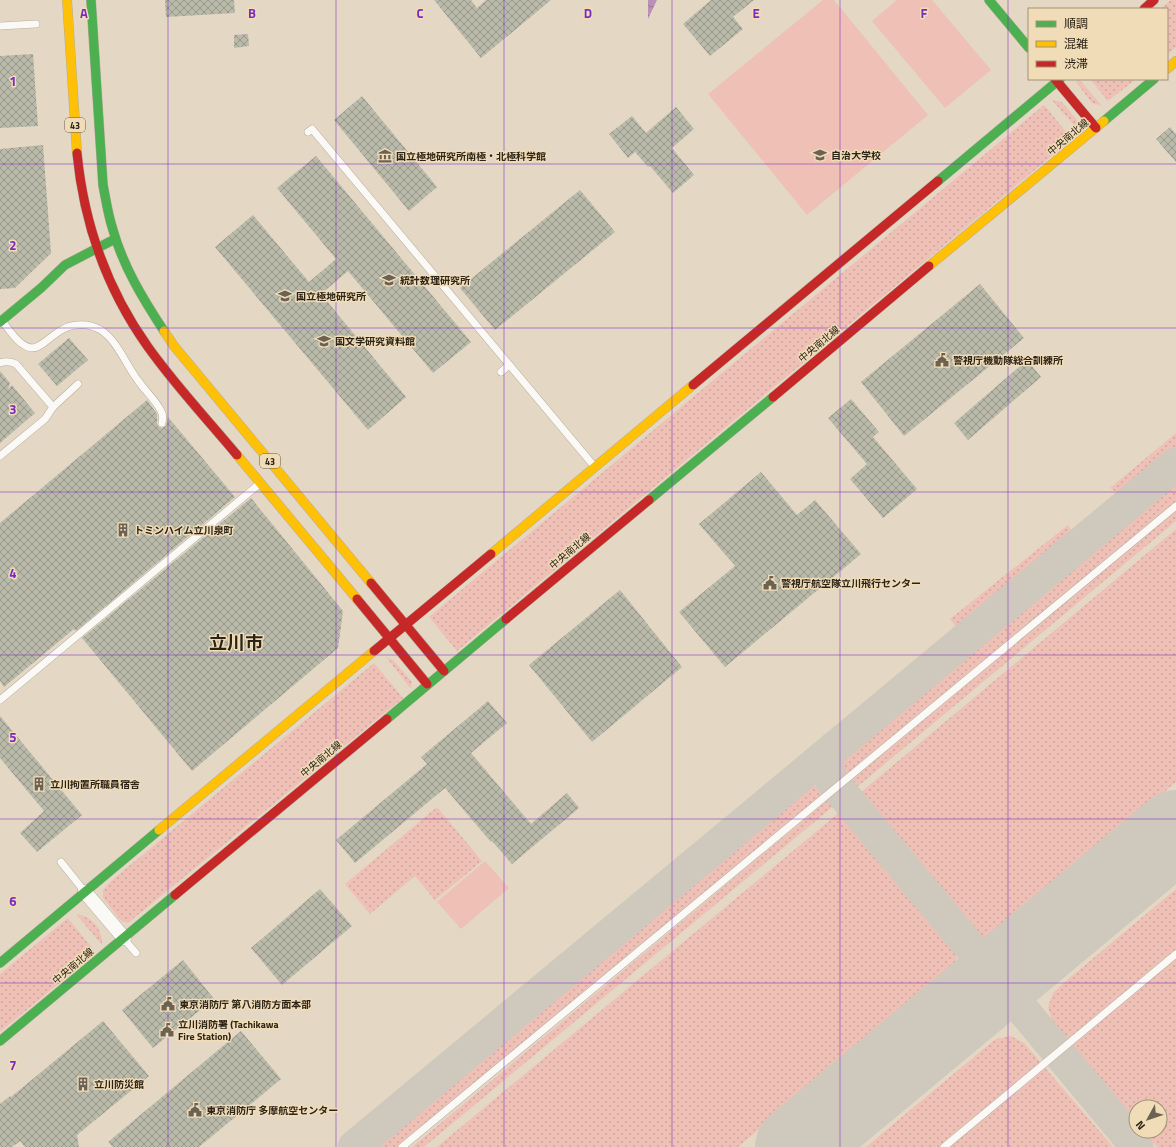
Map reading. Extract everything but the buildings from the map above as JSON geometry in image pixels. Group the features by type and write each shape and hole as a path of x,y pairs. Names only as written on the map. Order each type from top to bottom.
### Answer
{"main road":[{"name":"43","path":"67,0 78,172 86,212 96,248 122,306 148,347 427,684"},
{"name":"43","path":"91,0 103,185 108,213 116,238 132,277 148,306 174,346 444,671"},
{"path":"989,0 1028,47"},
{"path":"1145,8 1154,0"},
{"path":"1168,67 1176,61"},
{"path":"0,963 1057,80 1096,128"},
{"name":"中央南北線","path":"0,1041 1153,80"},
{"path":"1,321 65,265 116,238"}],"street":[{"path":"85,892 124,938"}],"lane":[{"path":"0,26 36,24"},
{"path":"308,132 312,129 595,466"},
{"path":"1,321 20,342 33,348 40,346 62,329 70,325 91,326 100,330 109,338 136,379 162,412 162,423"},
{"path":"0,363 5,361 16,364 53,407"},
{"path":"501,372 509,365"},
{"path":"0,456 45,419 53,407 78,384"},
{"path":"0,700 260,484"},
{"path":"402,1147 1176,506"},
{"path":"61,862 85,892"},
{"path":"124,938 136,953"},
{"path":"944,1147 1176,954"}],"shaded area":[{"path":"823,0 834,0 928,115 807,215 708,94"},
{"path":"897,0 932,0 991,70 945,108 872,21"},
{"path":"1171,0 1176,0 1176,47 1168,54 1168,8 1161,8"},
{"path":"1080,80 1102,106 1092,103 1076,82"},
{"path":"1091,80 1135,80 1108,101"},
{"path":"1052,100 1062,102 1080,125 1079,131"},
{"path":"1044,105 1072,139 457,651 429,617"},
{"path":"1176,433 1176,454 1129,494 1118,493 1110,488"},
{"path":"1176,478 1176,503 841,782 836,773 836,767 841,758"},
{"path":"1176,510 1176,521 850,793 844,786"},
{"path":"1068,525 1071,530 1071,543 960,632 950,619"},
{"path":"1176,529 1176,782 991,937 978,939 973,937 967,933 854,798"},
{"path":"386,657 393,660 412,682 411,689"},
{"path":"374,663 403,698 128,923 121,921 103,898 103,890 111,881"},
{"path":"811,786 819,786 826,792 401,1147 374,1147 803,791"},
{"path":"830,798 836,804 424,1147 412,1147"},
{"path":"437,807 482,861 435,900 415,876 370,914 345,884"},
{"path":"841,811 950,941 957,958 952,968 738,1147 437,1147"},
{"path":"485,861 509,888 461,929 437,902"},
{"path":"664,869 671,877 638,904 632,896"},
{"path":"1176,889 1176,1147 1157,1147 1150,1139 1168,1139 1168,1099 1128,1099 1128,1112 1052,1021 1048,1007 1053,993"},
{"path":"622,904 629,913 590,945 583,936"},
{"path":"76,914 87,917 95,924 102,939 102,945"},
{"path":"68,918 96,953 0,1032 0,974"},
{"path":"575,944 581,952 542,984 536,976"},
{"path":"527,982 534,991 495,1024 488,1015"},
{"path":"479,1024 486,1033 446,1065 439,1057"},
{"path":"1011,1036 1024,1043 1113,1147 866,1147 996,1039"},
{"path":"383,1104 390,1112 363,1135 356,1127"}],"water":[{"path":"648,0 657,0 648,19"}],"taxiway":[{"path":"354,1147 1176,464"},
{"path":"834,748 828,760 828,768 832,781 1137,1147"}],"runway":[{"path":"796,1147 1176,831"}],"traffic: fast":[{"path":"91,0 103,185 108,213 117,243 128,269 141,294 164,331"},
{"path":"989,0 1028,47"},
{"path":"938,181 1059,80"},
{"path":"1104,121 1153,80"},
{"path":"0,322 41,288 65,265 111,241"},
{"path":"649,500 773,397"},
{"path":"387,719 506,619"},
{"path":"0,963 159,830"},
{"path":"0,1041 175,895"}],"traffic: slow":[{"path":"67,0 77,153"},
{"path":"1168,68 1176,61"},
{"path":"929,266 1104,121"},
{"path":"164,331 174,346 371,583"},
{"path":"491,554 693,385"},
{"path":"237,455 357,599"},
{"path":"159,830 374,651"}],"traffic: jam":[{"path":"1145,8 1154,0"},
{"path":"1056,80 1096,128"},
{"path":"77,153 80,180 91,230 99,255 120,302 133,325 158,361 237,455"},
{"path":"693,385 938,181"},
{"path":"773,397 929,266"},
{"path":"506,619 649,500"},
{"path":"374,651 491,554"},
{"path":"371,583 444,671"},
{"path":"357,599 427,684"},
{"path":"175,895 387,719"}],"place":[{"name":"自治大学校","path":"820,155"},
{"name":"国立極地研究所南極・北極科学館","path":"385,156"},
{"name":"統計数理研究所","path":"389,280"},
{"name":"国立極地研究所","path":"285,296"},
{"name":"国文学研究資料館","path":"324,341"},
{"name":"警視庁機動隊総合訓練所","path":"942,360"},
{"name":"トミンハイム立川泉町","path":"123,530"},
{"name":"警視庁航空隊立川飛行センター","path":"770,583"},
{"name":"立川拘置所職員宿舎","path":"39,784"},
{"name":"東京消防庁 第八消防方面本部","path":"168,1004"},
{"name":"立川消防署 (Tachikawa Fire Station)","path":"167,1030"},
{"name":"立川防災館","path":"83,1084"},
{"name":"東京消防庁 多摩航空センター","path":"195,1110"}],"district":[{"name":"立川市","path":"236,642"}]}
